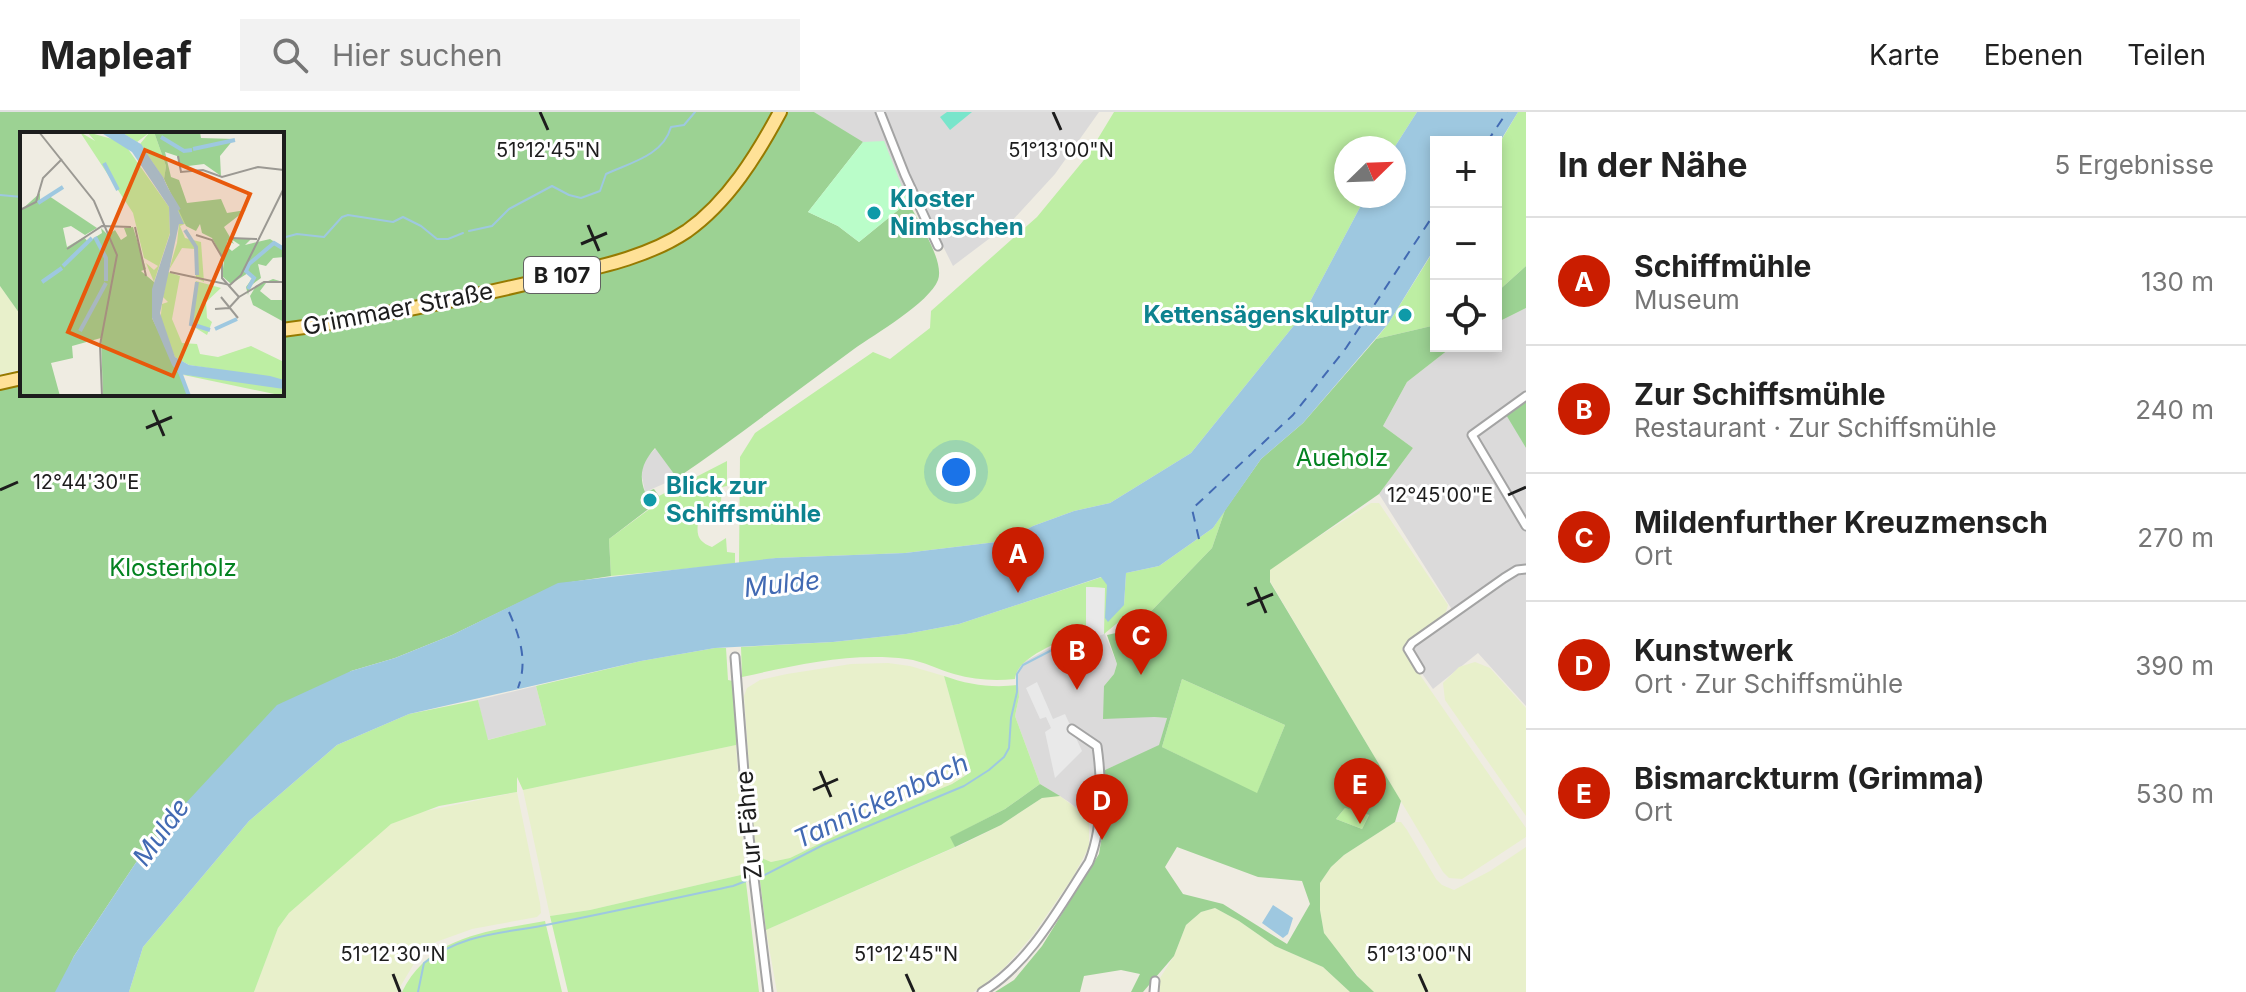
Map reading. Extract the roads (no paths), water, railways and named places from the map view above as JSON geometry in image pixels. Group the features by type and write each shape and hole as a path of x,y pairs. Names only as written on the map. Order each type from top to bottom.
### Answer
{"main road":[{"name":"Grimmaer Straße","path":"284,330 371,317 471,297 609,264 662,245 690,229 718,203 754,157 780,112"},
{"path":"0,383 20,378"}],"street":[{"path":"880,112 938,246"},
{"path":"1526,396 1472,435 1526,526"},
{"path":"1420,669 1408,649 1412,643 1504,578 1517,570 1526,569"},
{"name":"Zur Fähre","path":"735,657 749,837 768,992"},
{"path":"982,992 1020,960 1036,941 1094,850 1100,782 1097,746 1072,729"},
{"path":"1154,992 1155,981"}],"water":[{"name":"Mulde","path":"1417,112 1518,112 1502,138 1430,136 1430,256 1388,324 1303,423 1261,459 1213,528 1159,566 1126,573 1124,605 1108,622 1105,618 1107,585 1101,577 959,624 906,634 833,642 715,648 641,661 409,714 337,745 249,821 143,947 129,992 55,992 74,956 137,861 171,819 277,705 351,671 395,658 452,635 558,583 776,558 905,553 1005,541 1033,526 1074,511 1110,503 1191,453 1304,313 1360,208 1406,208 1406,136 1402,136"},
{"path":"1273,905 1293,918 1288,934 1283,938 1262,923"}],"waterway":[{"path":"469,231 492,226 509,209 552,186 581,198 600,191 606,174 653,152 667,137 671,127 684,125 695,112"},
{"path":"0,195 20,197"},
{"path":"284,237 297,234 324,237 342,217 348,215 393,222 403,217 437,239 448,239 463,233"},
{"name":"Tannickenbach","path":"759,878 823,845 964,786 989,770 1009,748 1017,674 1023,665 1077,637"},
{"name":"Tannickenbach","path":"418,992 424,963 454,945 746,881"}],"place":[{"name":"Kloster Nimbschen","path":"874,213"},
{"name":"Kettensägenskulptur","path":"1405,315"},
{"name":"Blick zur Schiffsmühle","path":"650,500"},
{"name":"Schiffmühle","path":"1018,593"},
{"name":"Mildenfurther Kreuzmensch","path":"1141,675"},
{"name":"Zur Schiffsmühle","path":"1077,690"},
{"name":"Bismarckturm (Grimma)","path":"1360,824"},
{"name":"Kunstwerk","path":"1102,840"}],"park label":[{"name":"Aueholz","path":"1342,458"},
{"name":"Klosterholz","path":"173,568"}]}
